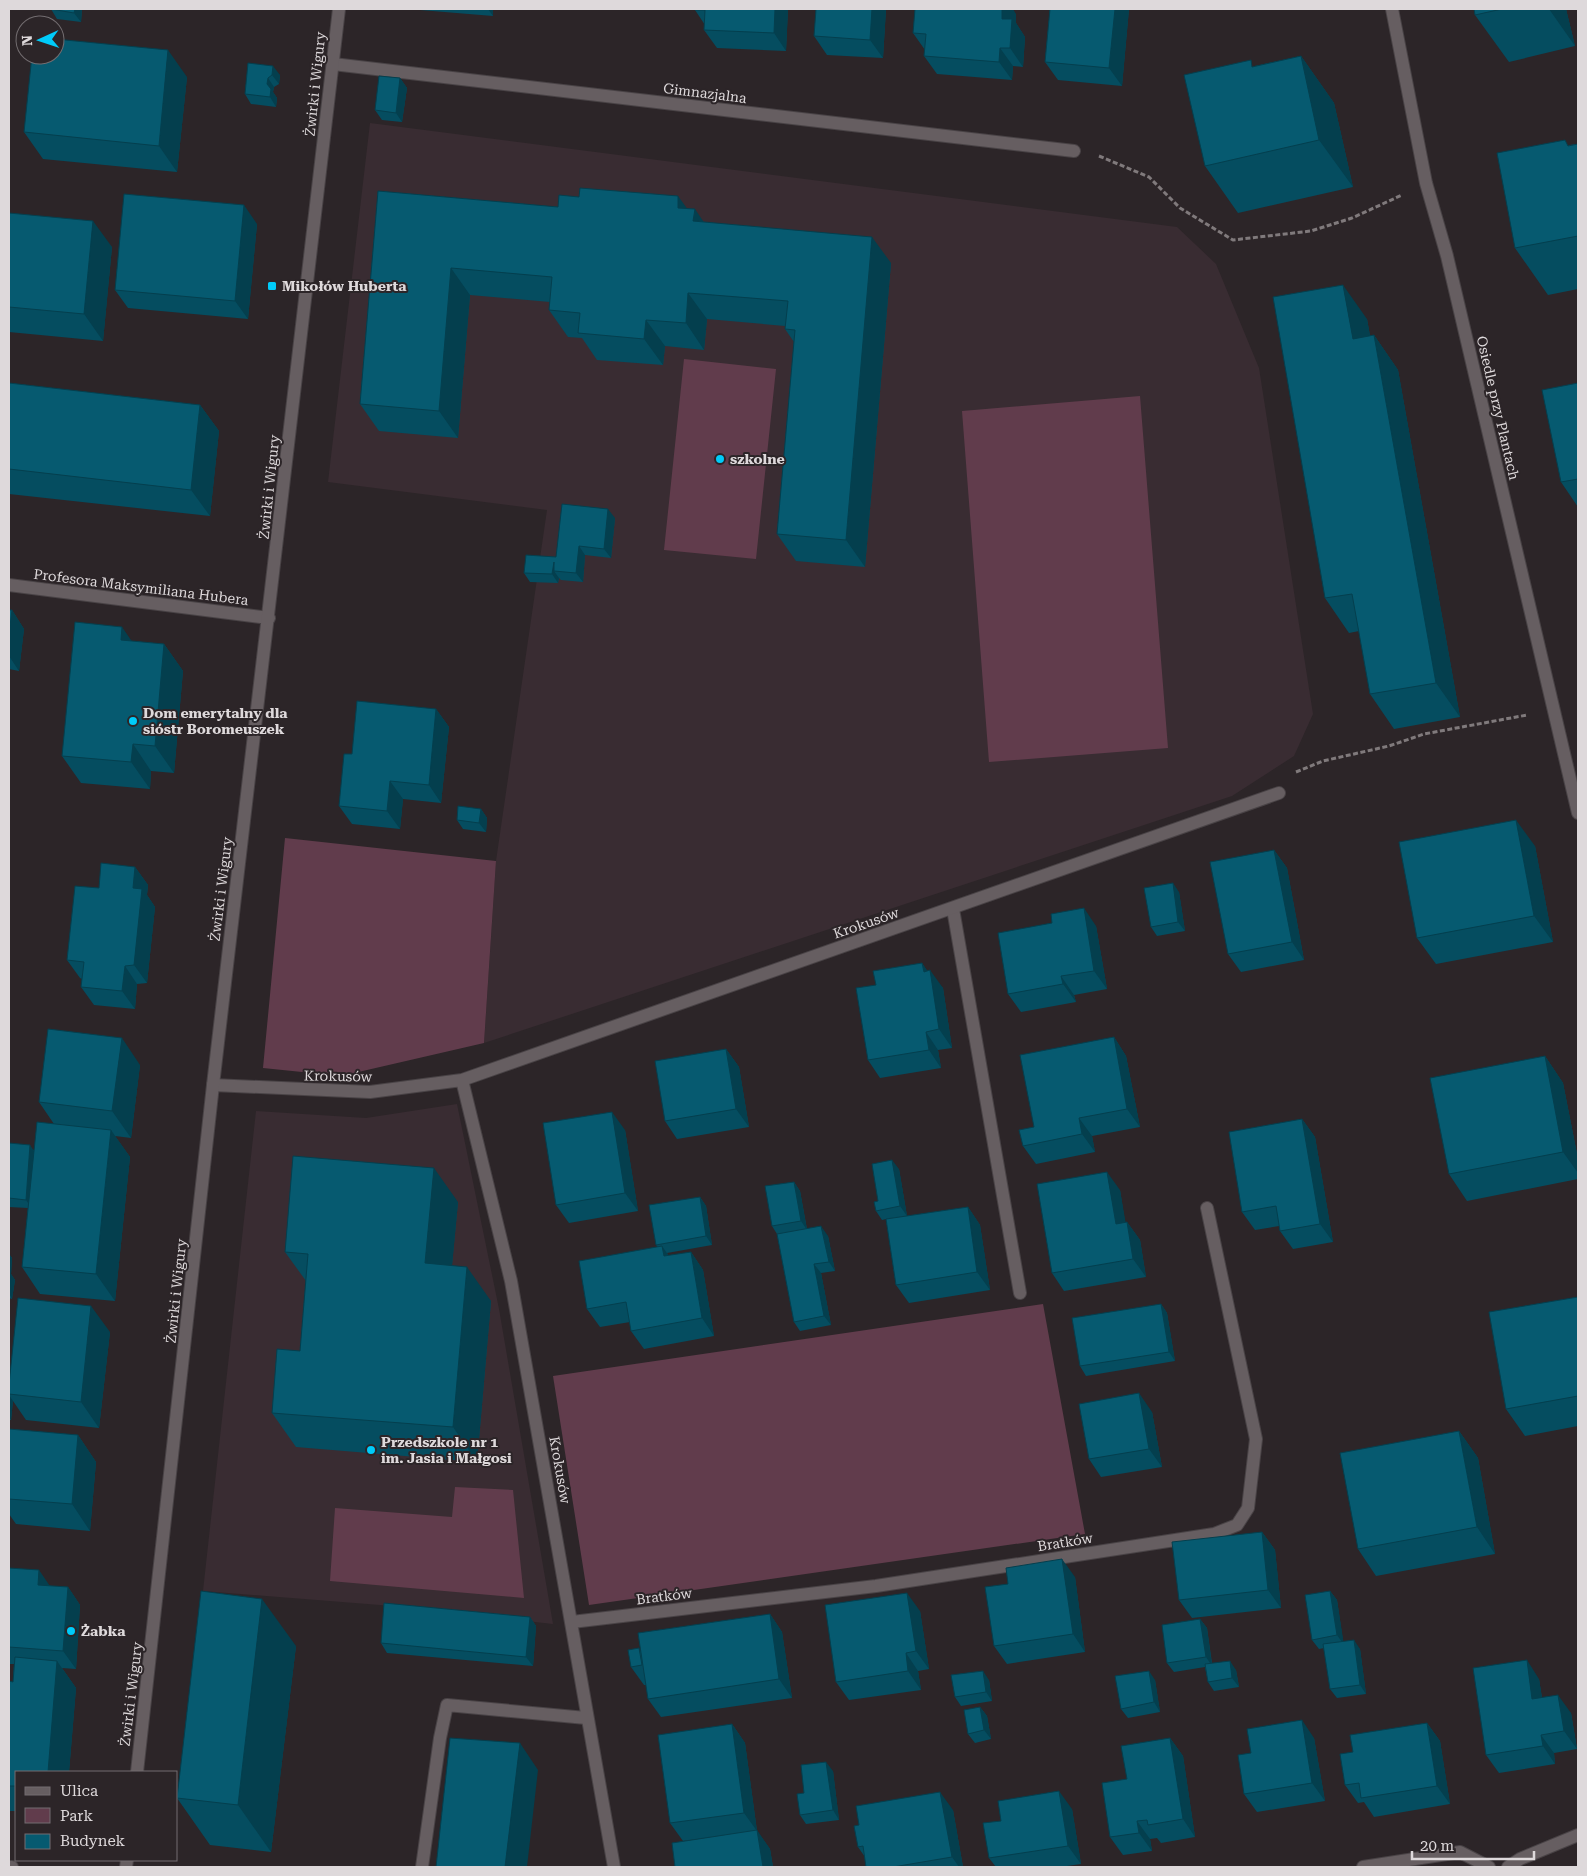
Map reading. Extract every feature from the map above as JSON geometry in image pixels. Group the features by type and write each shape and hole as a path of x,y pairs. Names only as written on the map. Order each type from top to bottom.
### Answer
{"street":[{"name":"Żwirki i Wigury","path":"137,1771 213,1085 339,9"},
{"name":"Osiedle przy Plantach","path":"1392,9 1426,183 1447,256 1578,813"},
{"name":"Gimnazjalna","path":"333,64 1074,151"},
{"name":"Profesora Maksymiliana Hubera","path":"9,585 269,618"},
{"name":"Krokusów","path":"213,1085 334,1092 370,1092 462,1080 953,909 1278,793"},
{"path":"953,909 1020,1293"},
{"name":"Krokusów","path":"462,1080 511,1281 572,1622 586,1718 614,1867"},
{"name":"Bratków","path":"572,1622 876,1586 1214,1534 1237,1525 1248,1508 1256,1440 1207,1208"},
{"path":"422,1867 440,1738 447,1705 586,1718"},
{"path":"1508,1867 1520,1859 1578,1835"},
{"path":"1363,1867 1460,1852 1489,1867"}],"path":[{"path":"1074,151 1107,158 1149,177 1180,208 1232,240 1311,231 1352,218 1410,191"},
{"path":"1289,776 1323,761 1389,746 1424,734 1528,715"}],"shaded area":[{"path":"370,123 1177,227 1216,264 1259,368 1313,714 1294,756 1232,796 484,1043 496,861 547,510 328,482"},
{"name":"Przedszkole nr 1 im. Jasia i Małgosi","path":"457,1104 499,1309 553,1624 380,1605 203,1591 256,1111 366,1118"}],"green space":[{"name":"szkolne","path":"684,359 776,369 756,559 664,550"},
{"path":"1140,396 1168,748 989,762 962,411"},
{"path":"285,838 496,861 484,1043 341,1076 263,1068"},
{"path":"1043,1304 1085,1534 589,1605 553,1376"},
{"path":"455,1487 513,1490 524,1598 330,1581 335,1508 452,1517"}],"building":[{"path":"51,9 75,9 74,13"},
{"path":"695,9 775,9 774,33 704,30 705,10"},
{"path":"816,9 872,9 870,40 814,36"},
{"path":"915,9 1002,9 1002,19 1012,19 1010,48 1000,48 999,62 924,56 926,34 913,33"},
{"path":"1050,9 1115,9 1109,68 1045,62"},
{"path":"1474,9 1502,9 1475,15"},
{"path":"65,40 168,50 159,146 24,132 31,65 65,65"},
{"path":"1301,56 1319,140 1205,166 1184,75 1251,60 1252,67"},
{"path":"248,63 273,66 272,75 268,78 267,84 271,89 270,97 245,94"},
{"path":"379,76 400,78 396,113 375,110"},
{"path":"1565,140 1568,146 1578,144 1578,236 1515,248 1497,153"},
{"path":"580,188 678,196 678,208 695,209 693,221 872,237 846,540 777,534 795,330 785,329 788,301 688,293 686,323 646,320 644,339 578,333 580,313 549,310 552,277 451,268 439,411 360,404 378,191 558,207 559,195 579,197"},
{"path":"124,194 244,205 235,301 115,290"},
{"path":"9,213 93,221 84,314 9,307"},
{"path":"1343,285 1353,339 1374,335 1436,683 1370,694 1352,594 1325,598 1273,297"},
{"path":"9,383 200,405 191,490 9,469"},
{"path":"1578,383 1578,479 1561,482 1542,390"},
{"path":"562,504 608,509 604,549 579,546 576,573 554,571 554,562 552,574 524,573 526,555 556,557"},
{"path":"9,610 12,610 9,634"},
{"name":"Dom emerytalny dla sióstr Boromeuszek","path":"75,622 122,627 121,640 164,644 155,746 133,744 131,762 62,756"},
{"path":"357,701 436,709 429,785 390,781 387,811 339,806 344,754 352,754"},
{"path":"458,806 481,809 479,823 457,820"},
{"path":"1516,820 1534,916 1417,938 1399,842"},
{"path":"1274,850 1292,942 1228,954 1210,862"},
{"path":"101,863 135,867 133,888 142,889 134,965 125,966 122,991 81,987 84,962 67,960 75,886 99,888"},
{"path":"1173,883 1178,922 1151,927 1144,888"},
{"path":"1084,908 1094,971 1061,976 1063,984 1008,994 998,933 1052,923 1051,914"},
{"path":"922,963 924,972 930,970 939,1029 926,1032 929,1050 868,1060 856,988 876,985 873,971"},
{"path":"48,1029 122,1038 112,1111 39,1102"},
{"path":"1114,1037 1127,1109 1079,1118 1082,1134 1023,1146 1019,1130 1034,1127 1020,1055"},
{"path":"726,1049 736,1109 665,1121 655,1061"},
{"path":"1545,1056 1563,1152 1449,1174 1430,1078"},
{"path":"612,1112 625,1193 556,1205 543,1123"},
{"path":"1302,1119 1320,1224 1280,1231 1276,1206 1242,1212 1229,1132"},
{"path":"37,1122 111,1130 96,1274 22,1267"},
{"path":"9,1143 30,1145 26,1200 9,1198"},
{"path":"293,1156 434,1168 425,1263 467,1267 453,1427 272,1413 277,1349 300,1351 308,1254 285,1252"},
{"path":"892,1160 900,1206 876,1211 874,1202 878,1201 872,1164"},
{"path":"1107,1172 1116,1224 1127,1222 1133,1259 1052,1273 1037,1184"},
{"path":"794,1182 801,1221 772,1226 765,1186"},
{"path":"700,1197 706,1236 656,1245 649,1205"},
{"path":"968,1207 977,1272 896,1285 886,1219"},
{"path":"821,1226 829,1262 814,1264 824,1316 794,1322 777,1234"},
{"path":"662,1246 664,1256 691,1252 702,1318 631,1331 626,1302 587,1309 579,1261"},
{"path":"1578,1297 1578,1396 1506,1409 1489,1312"},
{"path":"18,1298 91,1306 81,1402 9,1394"},
{"path":"1161,1304 1169,1352 1080,1366 1072,1318"},
{"path":"1139,1393 1149,1449 1089,1459 1079,1404"},
{"path":"9,1429 78,1435 72,1504 9,1499"},
{"path":"1459,1431 1477,1527 1358,1549 1340,1453"},
{"path":"1262,1532 1268,1590 1179,1600 1172,1542"},
{"path":"1062,1559 1073,1634 994,1646 985,1587 1008,1584 1006,1568"},
{"path":"9,1568 39,1570 38,1585 68,1587 63,1651 9,1647"},
{"path":"201,1591 262,1599 238,1805 178,1798"},
{"path":"1330,1591 1337,1635 1312,1640 1305,1595"},
{"path":"907,1593 916,1651 906,1653 908,1671 836,1682 825,1605"},
{"path":"384,1603 530,1617 526,1657 381,1643"},
{"path":"770,1614 779,1679 648,1699 638,1633"},
{"path":"1200,1619 1206,1657 1167,1663 1162,1625"},
{"path":"1354,1640 1360,1685 1330,1689 1323,1644"},
{"path":"639,1648 642,1665 631,1667 628,1650"},
{"path":"15,1657 57,1661 48,1771 15,1771 15,1786 9,1786 9,1681 13,1682"},
{"path":"1527,1660 1532,1699 1558,1695 1564,1731 1541,1735 1543,1746 1486,1755 1473,1668"},
{"path":"1230,1661 1232,1678 1208,1682 1205,1664"},
{"path":"983,1671 986,1692 955,1697 951,1675"},
{"path":"1149,1671 1154,1702 1121,1709 1115,1676"},
{"path":"980,1707 984,1730 968,1734 964,1710"},
{"path":"1302,1720 1312,1783 1244,1794 1238,1755 1251,1753 1247,1729"},
{"path":"1427,1723 1437,1786 1361,1798 1359,1783 1345,1785 1340,1754 1353,1752 1350,1735"},
{"path":"732,1724 744,1813 670,1823 658,1735"},
{"path":"450,1738 520,1743 505,1867 436,1867"},
{"path":"1170,1738 1183,1819 1148,1825 1147,1820 1137,1821 1139,1833 1110,1837 1102,1783 1127,1779 1121,1746"},
{"path":"826,1762 833,1810 800,1815 797,1794 804,1793 801,1765"},
{"path":"1059,1791 1068,1846 989,1858 983,1823 1001,1821 998,1801"},
{"path":"940,1792 952,1857 893,1867 866,1867 863,1846 858,1847 854,1826 859,1825 856,1806"},
{"path":"757,1830 763,1867 675,1867 672,1843"}],"place":[{"name":"Mikołów Huberta","path":"272,286"},
{"name":"szkolne","path":"720,459"},
{"name":"Dom emerytalny dla sióstr Boromeuszek","path":"133,721"},
{"name":"Przedszkole nr 1 im. Jasia i Małgosi","path":"371,1450"},
{"name":"Żabka","path":"71,1631"}]}
